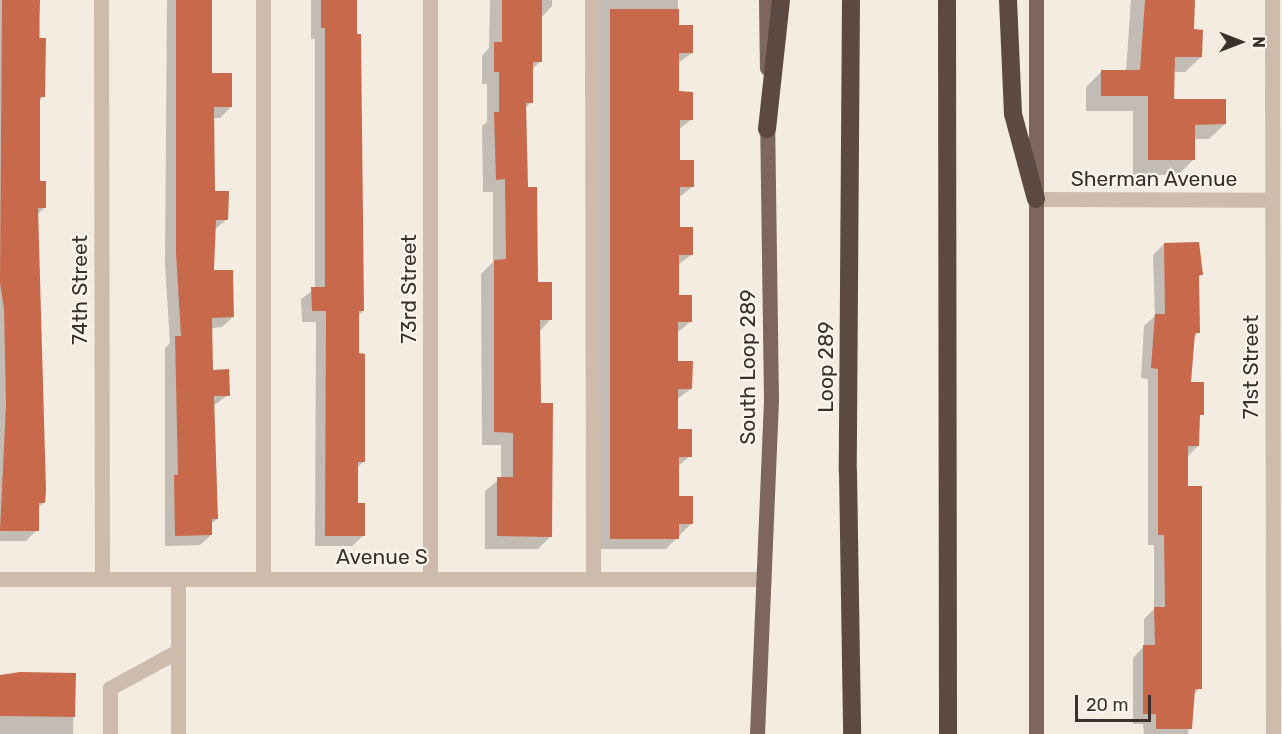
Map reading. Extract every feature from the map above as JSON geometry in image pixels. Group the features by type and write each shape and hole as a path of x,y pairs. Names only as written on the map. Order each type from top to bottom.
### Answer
{"highway":[{"path":"767,129 781,0"},
{"name":"Loop 289","path":"850,0 848,471 852,734"},
{"path":"947,0 948,734"},
{"path":"1008,0 1013,114 1036,200"}],"main road":[{"name":"South Loop 289","path":"757,734 771,400 766,0"},
{"path":"1036,0 1036,734"}],"street":[{"name":"74th Street","path":"101,0 102,579"},
{"path":"263,0 263,578"},
{"name":"73rd Street","path":"429,578 430,0"},
{"path":"592,0 593,578"},
{"name":"71st Street","path":"1272,0 1274,734"},
{"name":"Sherman Avenue","path":"1036,200 1272,200"},
{"name":"Avenue S","path":"0,579 764,579"},
{"path":"178,579 178,734"},
{"path":"110,734 110,688 178,651"}],"building":[{"path":"2,0 40,0 39,38 46,38 45,97 40,97 40,181 46,181 46,208 38,208 46,490 45,503 39,503 39,531 0,531 6,404 4,309 0,283"},
{"path":"176,0 212,0 212,73 232,73 232,107 214,107 215,191 229,191 228,220 216,220 214,270 233,270 234,317 212,318 213,370 229,369 230,396 214,396 218,519 212,519 212,535 175,536 174,475 178,475 175,336 181,336 176,253"},
{"path":"321,0 357,0 357,34 361,34 364,311 359,311 359,353 365,354 365,462 358,462 358,503 365,503 365,536 325,536 326,311 312,311 311,287 325,287 325,28 321,28"},
{"path":"502,0 542,0 542,62 533,62 533,103 526,103 528,187 537,187 538,282 552,282 552,320 540,320 541,403 553,403 552,537 497,536 497,477 513,477 513,433 494,432 494,260 506,259 505,179 496,180 494,112 499,112 499,72 494,72 494,42 502,42"},
{"path":"1145,0 1195,0 1194,29 1203,30 1202,57 1175,57 1174,99 1226,99 1226,124 1195,125 1195,160 1148,160 1148,96 1101,96 1101,70 1140,70"},
{"path":"610,9 679,9 679,25 693,25 693,53 679,53 679,91 693,92 693,120 680,120 680,160 694,160 694,187 680,187 680,227 693,227 693,255 679,255 679,295 692,295 692,322 678,322 678,361 693,361 692,389 678,389 678,429 692,429 692,457 679,457 679,496 693,496 693,524 679,524 679,539 610,539"},
{"path":"1199,242 1203,275 1199,275 1200,333 1195,333 1191,382 1204,382 1204,415 1200,415 1199,446 1188,446 1188,486 1202,486 1202,689 1195,689 1192,729 1156,729 1156,714 1143,714 1143,645 1155,645 1154,607 1165,607 1164,535 1158,535 1158,369 1151,368 1155,314 1165,314 1164,243"},
{"path":"20,672 76,673 75,717 0,716 0,675"}]}
